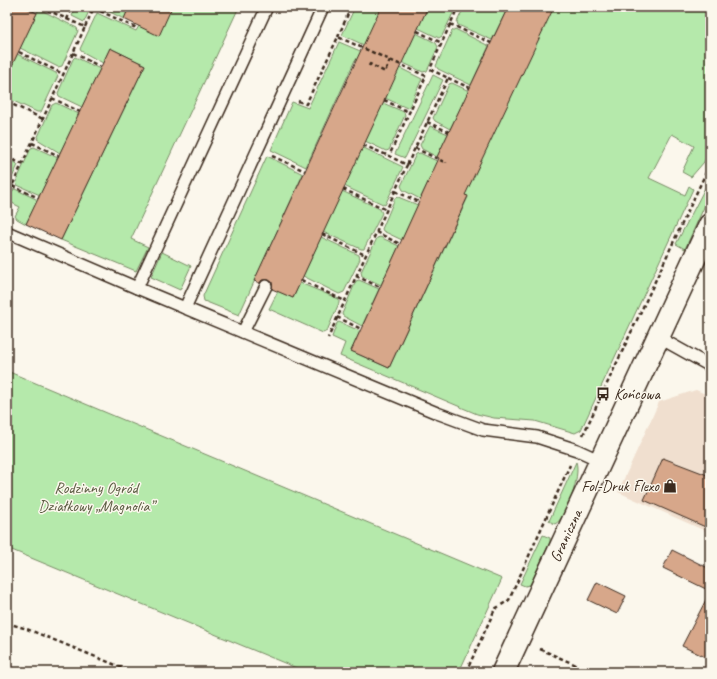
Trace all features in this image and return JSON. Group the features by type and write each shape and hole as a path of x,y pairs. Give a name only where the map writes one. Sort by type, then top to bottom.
{"street":[{"name":"Graniczna","path":"503,672 710,226"}],"lane":[{"path":"137,288 267,7"},
{"path":"185,308 323,7"},
{"path":"7,232 437,413 483,430 538,437 577,450 600,461"},
{"path":"244,332 266,286"},
{"path":"658,338 710,366"}],"path":[{"path":"41,7 85,27"},
{"path":"67,19 72,7"},
{"path":"295,100 306,104 351,7"},
{"path":"458,7 430,69 470,88"},
{"path":"7,197 94,8 134,27 136,24"},
{"path":"450,24 491,43"},
{"path":"416,31 442,43"},
{"path":"338,37 426,76 389,156"},
{"path":"19,52 63,74"},
{"path":"73,53 101,67"},
{"path":"369,66 370,64 385,72 390,60"},
{"path":"328,338 448,78"},
{"path":"52,98 80,112"},
{"path":"384,100 409,112"},
{"path":"7,102 43,119"},
{"path":"427,122 449,132"},
{"path":"32,143 59,156"},
{"path":"363,145 407,165"},
{"path":"415,148 446,162"},
{"path":"271,155 305,171"},
{"path":"7,157 22,164"},
{"path":"466,672 495,609 508,600 710,164"},
{"path":"12,186 39,198"},
{"path":"343,189 387,210"},
{"path":"395,191 419,202"},
{"path":"376,232 400,244"},
{"path":"322,234 366,255"},
{"path":"356,276 380,287"},
{"path":"301,280 345,301"},
{"path":"337,317 361,329"},
{"path":"7,623 27,629 133,672"},
{"path":"540,649 592,672"}],"shaded area":[{"path":"696,390 710,396 710,533 618,492 659,402"}],"green space":[{"path":"76,7 91,7 84,22 72,16"},
{"path":"100,7 129,7 124,19"},
{"path":"172,7 239,7 131,239 148,247 136,271 61,240 145,65 110,48 103,63 80,49 97,13 136,31 139,26"},
{"path":"355,7 381,7 416,33 436,43 438,47 427,71 423,72 342,35"},
{"path":"428,7 456,7 442,36 439,38 418,28"},
{"path":"464,7 508,7 492,40 458,25 457,22"},
{"path":"554,7 710,7 710,149 704,162 691,177 682,172 694,146 672,134 649,178 685,195 689,186 693,189 581,430 575,433 535,421 494,418 477,414 340,356 345,343 332,337 337,323 339,322 360,331 351,351 389,368 468,197 430,179 420,199 403,190 401,186 416,154 420,153 447,166"},
{"path":"39,9 77,28 78,31 62,66 58,67 20,48"},
{"path":"455,29 489,46 471,85 438,69 436,66 452,31"},
{"path":"339,42 384,61 365,65 355,60 306,167 271,150 292,102 308,108"},
{"path":"17,54 56,73 58,76 41,112 37,112 7,98 7,77"},
{"path":"75,57 100,69 82,107 59,96 58,93"},
{"path":"394,65 422,79 409,107 407,108 385,98"},
{"path":"433,75 443,80 405,158 395,154"},
{"path":"452,83 469,91 450,129 435,121 433,118 449,84"},
{"path":"56,103 79,114 60,153 37,139 52,105"},
{"path":"383,103 404,112 405,115 389,150 386,151 365,141"},
{"path":"430,126 448,134 437,157 422,149 420,145"},
{"path":"34,147 58,158 40,195 17,185 16,182 31,148"},
{"path":"362,147 403,167 385,205 344,186"},
{"path":"267,156 303,174 239,315 204,301 203,296"},
{"path":"7,159 18,165 7,188"},
{"path":"706,186 709,188 710,194 685,249 676,244"},
{"path":"15,189 38,200 26,224 17,219 15,216 20,207 8,201 13,190"},
{"path":"342,191 380,209 382,213 364,249 323,232"},
{"path":"398,197 418,205 402,240 383,231 382,229 395,198"},
{"path":"321,237 359,255 360,259 344,292 339,294 303,276"},
{"path":"380,237 399,246 381,285 362,276 361,272 377,238"},
{"path":"162,252 191,266 180,290 151,277"},
{"path":"359,280 379,289 362,326 343,316 342,314 356,281"},
{"path":"300,283 339,299 339,303 327,331 323,333 269,309 278,291 293,298"},
{"name":"Rodzinny Ogród Działkowy „Magnolia”","path":"7,371 502,579 459,672 306,672 7,548"},
{"path":"576,462 577,476 572,496 564,514 555,524 549,521"},
{"path":"543,535 550,538 550,542 530,585 525,586 520,584"}],"building":[{"path":"7,7 24,7 37,13 7,76"},
{"path":"129,7 172,7 159,36 124,19"},
{"path":"381,7 428,7 293,298 272,289 272,282 269,280 262,280 260,283 254,281"},
{"path":"508,7 554,7 465,195 468,196 389,368 351,351 439,158 437,157"},
{"path":"110,48 145,65 61,240 26,224"},
{"path":"663,458 710,476 710,529 644,500"},
{"path":"672,550 710,569 710,591 663,568"},
{"path":"597,582 626,596 617,614 588,600"},
{"path":"710,592 710,647 705,657 682,646"}],"place":[{"name":"Końcowa","path":"603,394"},
{"name":"Fol-Druk Flexo","path":"670,486"}]}
